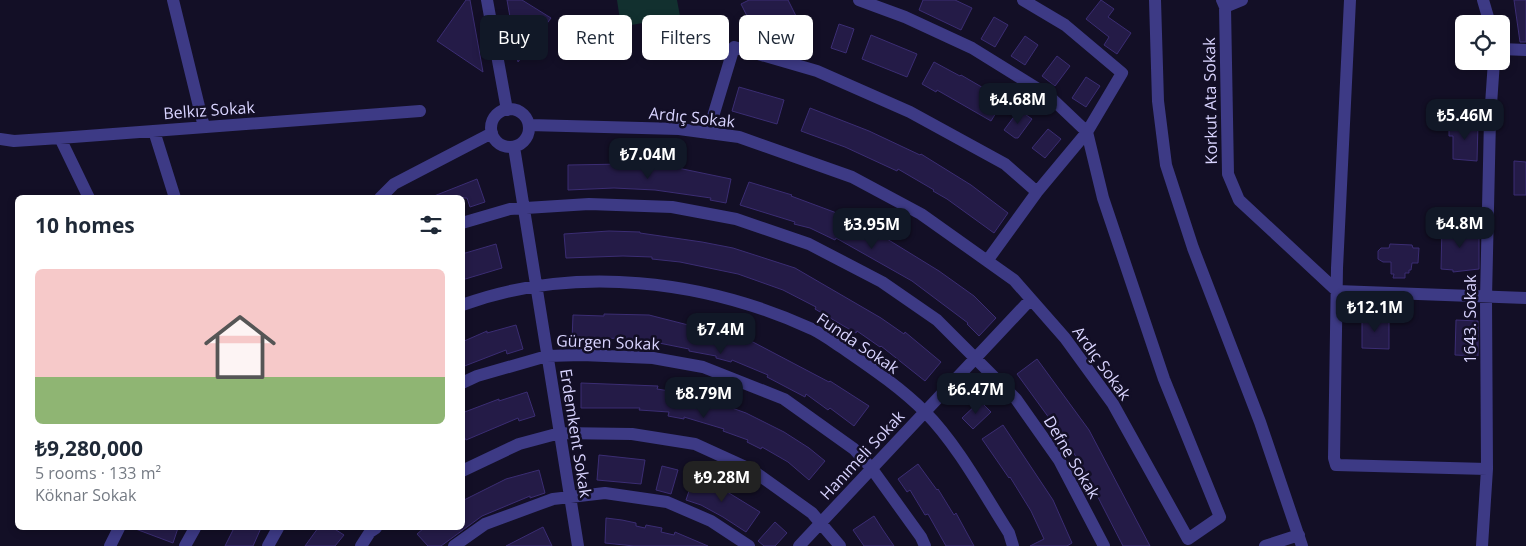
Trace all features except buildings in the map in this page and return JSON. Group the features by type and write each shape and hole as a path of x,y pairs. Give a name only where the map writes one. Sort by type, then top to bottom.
{"street":[{"path":"173,0 204,127"},
{"path":"487,0 507,110"},
{"path":"859,0 904,17 972,48 1048,95 1087,132"},
{"path":"987,262 1037,192 1087,132 1122,73 1066,25 1023,0"},
{"path":"1155,0 1158,101 1166,165 1193,248 1260,422 1300,541 1265,546"},
{"path":"1223,3 1242,0"},
{"path":"1350,0 1336,291 1334,458 1336,465 1487,469"},
{"path":"1483,0 1487,15"},
{"name":"Korkut Ata Sokak","path":"1223,3 1228,174 1239,200 1336,291"},
{"path":"708,133 734,47 817,71 910,112 1005,164 1037,192"},
{"path":"1510,49 1526,50"},
{"name":"1643. Sokak","path":"1482,546 1487,469 1486,298 1490,119 1493,70"},
{"path":"507,110 518,111 527,119 529,125 528,136 519,145 514,147 508,147 498,142 492,133 493,121 501,112 507,110"},
{"name":"Belkız Sokak","path":"0,139 14,141 60,138 420,111"},
{"name":"Ardıç Sokak","path":"529,125 679,129 739,138 852,177 921,214 1014,280 1065,338 1113,404 1188,539 1220,517 1164,379 1103,198 1087,132"},
{"path":"154,130 173,195"},
{"path":"383,195 394,184 492,133"},
{"path":"60,138 88,195"},
{"name":"Erdemkent Sokak","path":"514,147 578,546"},
{"name":"Defne Sokak","path":"465,222 510,209 590,204 672,207 736,220 810,244 882,282 937,320 1016,398 1059,460 1104,546"},
{"name":"Funda Sokak","path":"465,304 492,294 536,286 598,281 677,286 750,306 813,330 876,370 925,412 959,455 1009,533 1013,546"},
{"path":"1336,291 1526,298"},
{"name":"Hanımeli Sokak","path":"799,546 1031,300"},
{"name":"Gürgen Sokak","path":"465,382 477,376 548,356 582,355 653,358 703,367 784,399 854,449 872,469 921,537 925,546"},
{"path":"465,470 519,444 560,433 632,434 695,444 752,470 812,513 840,546"},
{"path":"454,546 485,524 554,499 605,493 667,502 711,521 749,546"},
{"path":"110,546 118,530"},
{"path":"186,546 194,530"},
{"path":"268,546 277,530"},
{"path":"361,546 373,530"}],"green space":[{"path":"617,0 677,0 680,15 642,15 642,23 632,25 632,15 619,15"}]}
